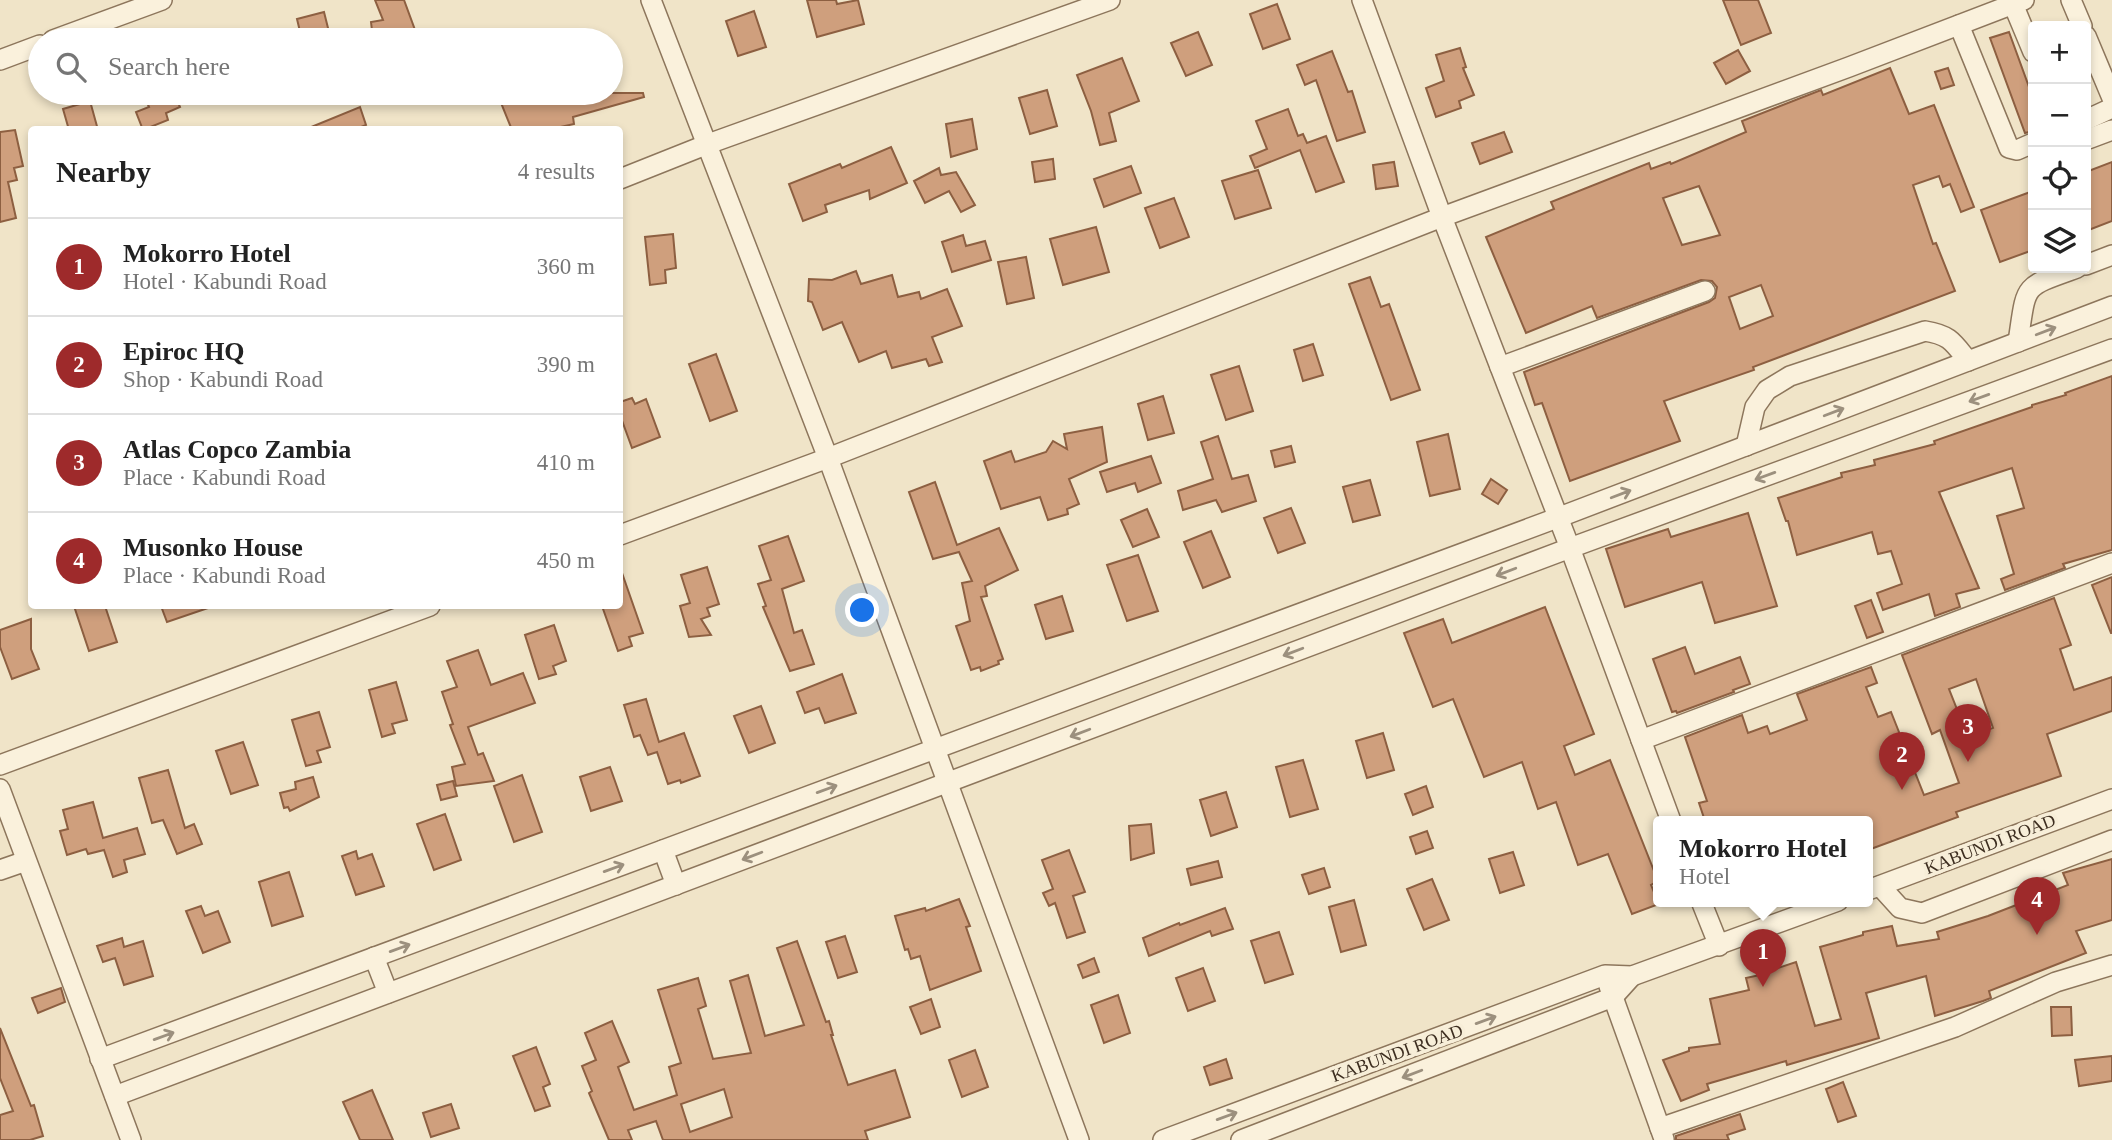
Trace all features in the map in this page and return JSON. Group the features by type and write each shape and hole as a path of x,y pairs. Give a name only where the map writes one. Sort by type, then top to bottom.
{"street":[{"path":"86,28 162,0"},
{"path":"651,0 828,458 1079,1140"},
{"path":"623,178 708,144 1110,0"},
{"path":"1362,0 1669,816"},
{"path":"2071,0 2080,21"},
{"path":"623,534 828,458 1442,217 2019,2 2028,34"},
{"path":"1959,25 2009,148 2017,150 2028,145"},
{"path":"2091,48 2112,98"},
{"path":"0,60 28,50"},
{"path":"2091,118 2109,111 2112,107"},
{"path":"2091,138 2112,130"},
{"path":"2091,263 2112,255"},
{"path":"2018,342 2025,294 2037,282 2063,273"},
{"path":"1500,367 1705,291"},
{"path":"100,1059 1558,518 2112,306"},
{"path":"1746,446 1755,407 1767,390 1790,376 1925,331 1942,334 1951,339 1968,361"},
{"path":"115,1096 1570,548 2112,349"},
{"path":"1640,740 2112,563"},
{"path":"0,765 422,609"},
{"path":"1240,636 1253,667"},
{"path":"0,789 131,1140"},
{"name":"KABUNDI ROAD","path":"1874,888 2112,799"},
{"path":"1874,888 1900,908 1922,913 2112,840"},
{"path":"663,850 676,885"},
{"path":"0,870 26,861"},
{"path":"1704,907 1718,946"},
{"name":"KABUNDI ROAD","path":"1163,1140 1605,975 1632,976 1822,907"},
{"path":"374,957 388,993"},
{"path":"1605,975 1662,1134 1955,1027 2056,982 2112,965"},
{"name":"KABUNDI ROAD","path":"1241,1140 1613,997 1632,976"}],"building":[{"path":"375,0 404,0 414,28 372,28 371,22 383,20"},
{"path":"807,0 836,0 837,4 858,0 864,24 817,37"},
{"path":"1723,0 1758,0 1771,33 1741,45"},
{"path":"1277,4 1290,39 1263,49 1250,14"},
{"path":"754,11 766,47 738,56 726,21"},
{"path":"324,12 328,28 299,28 297,19"},
{"path":"1198,32 1212,65 1186,76 1171,43"},
{"path":"2009,32 2028,84 2028,132 2025,133 1990,38"},
{"path":"1460,48 1466,67 1463,68 1474,95 1459,101 1461,108 1436,117 1426,88 1444,81 1436,55"},
{"path":"1738,50 1750,71 1726,84 1714,63"},
{"path":"1332,51 1348,92 1352,91 1365,132 1337,141 1316,80 1305,85 1297,65"},
{"path":"1122,58 1139,101 1109,113 1116,141 1100,145 1077,75"},
{"path":"1890,68 1909,114 1934,105 1974,207 1961,212 1950,184 1943,187 1939,176 1913,185 1933,244 1936,243 1955,291 1753,367 1754,370 1664,401 1680,441 1570,481 1542,403 1535,405 1524,372 1709,302 1715,298 1717,287 1712,281 1701,280 1597,318 1592,306 1526,333 1486,237 1554,209 1551,202 1649,163 1651,169 1670,162 1671,164 1746,132 1742,121 1821,90 1823,95","holes":["1699,186 1720,235 1682,245 1663,198","1761,285 1773,316 1740,329 1729,297"]},
{"path":"1948,68 1954,85 1941,89 1935,72"},
{"path":"1047,90 1057,126 1030,134 1019,98"},
{"path":"623,93 643,93 644,97 623,103"},
{"path":"91,105 97,126 68,126 63,109"},
{"path":"148,105 180,107 166,113 168,120 153,126 141,126 136,112 149,107"},
{"path":"502,105 616,105 573,117 574,124 565,126 510,126"},
{"path":"360,107 366,125 364,126 314,126"},
{"path":"1288,109 1298,136 1303,134 1307,143 1326,136 1344,182 1316,192 1300,150 1255,168 1250,156 1267,149 1256,121"},
{"path":"972,119 977,149 951,157 946,124"},
{"path":"15,130 23,166 14,168 17,180 8,182 16,218 0,222 0,132"},
{"path":"1504,132 1512,152 1480,164 1472,143"},
{"path":"891,147 907,183 870,199 869,190 825,205 827,212 803,221 789,184 840,164 842,168"},
{"path":"1053,159 1055,179 1035,182 1032,162"},
{"path":"1394,162 1398,186 1376,189 1373,165"},
{"path":"2112,162 2112,221 2091,229 2091,210 2091,170"},
{"path":"1131,166 1141,193 1104,207 1094,179"},
{"path":"939,168 941,175 956,172 975,205 961,212 949,191 925,203 914,181"},
{"path":"1258,170 1271,208 1235,219 1222,181"},
{"path":"2028,193 2028,252 2000,262 1981,210"},
{"path":"1174,198 1189,237 1160,248 1145,208"},
{"path":"1096,227 1109,272 1063,285 1050,239"},
{"path":"673,234 676,268 665,270 666,283 650,285 645,237"},
{"path":"963,235 966,246 985,241 991,260 952,272 942,242"},
{"path":"1026,257 1034,298 1007,304 998,262"},
{"path":"856,271 861,284 892,275 898,297 919,292 921,299 947,289 962,326 932,337 942,362 929,366 926,359 892,368 886,351 859,362 842,322 823,330 812,302 808,301 809,279 832,280"},
{"path":"1370,277 1381,307 1389,304 1420,390 1391,400 1349,284"},
{"path":"1313,344 1323,375 1303,381 1294,350"},
{"path":"716,354 737,411 710,421 689,364"},
{"path":"1239,366 1253,411 1226,420 1211,375"},
{"path":"2112,376 2112,550 2063,564 2065,568 2005,590 2001,579 2014,574 1997,516 2024,508 2012,468 1939,492 1979,588 1956,594 1960,607 1935,616 1929,594 1883,610 1877,593 1902,584 1891,551 1878,554 1872,532 1797,555 1788,521 1778,498 1842,477 1841,473 1875,465 1874,460 1935,444 1934,441"},
{"path":"1163,396 1174,433 1148,440 1138,404"},
{"path":"632,398 635,404 646,399 660,437 632,448 623,423 623,401"},
{"path":"1102,427 1107,462 1069,479 1079,504 1067,509 1068,514 1048,520 1040,497 1001,509 984,461 1011,451 1015,462 1046,452 1053,441 1067,449 1064,434"},
{"path":"1448,434 1460,489 1430,496 1417,442"},
{"path":"1218,436 1232,479 1248,475 1256,501 1222,512 1216,500 1183,510 1178,491 1213,479 1201,442"},
{"path":"1291,446 1295,462 1275,467 1271,451"},
{"path":"1151,456 1161,483 1138,492 1135,483 1107,492 1100,472"},
{"path":"1491,479 1507,490 1498,504 1482,494"},
{"path":"1370,480 1380,515 1353,522 1343,487"},
{"path":"935,482 957,545 999,528 1018,570 985,586 987,596 981,597 1003,659 998,661 999,664 981,671 980,667 971,670 956,626 970,621 962,583 972,581 959,552 933,559 909,492"},
{"path":"1291,508 1305,543 1278,553 1264,518"},
{"path":"1147,509 1159,537 1133,547 1121,520"},
{"path":"1748,513 1777,606 1715,623 1702,582 1625,607 1606,549 1668,529 1671,537"},
{"path":"1211,531 1230,577 1203,588 1184,542"},
{"path":"788,536 804,581 782,589 794,633 802,630 814,664 790,671 763,607 766,606 758,584 771,580 759,546"},
{"path":"1138,555 1158,611 1127,621 1107,565"},
{"path":"707,567 719,604 707,608 710,616 701,619 711,635 689,637 680,606 690,603 681,575"},
{"path":"623,576 643,633 629,637 632,646 618,651 603,609 623,609"},
{"path":"2112,577 2112,633 2111,633 2092,585"},
{"path":"1062,596 1073,631 1046,639 1035,605"},
{"path":"2054,598 2071,645 2060,649 2074,690 2112,677 2112,711 2047,734 2061,776 1956,812 1958,817 1873,848 1873,816 1703,816 1699,803 1707,801 1685,737 1742,715 1748,733 1767,726 1770,734 1807,720 1797,694 1871,667 1877,683 1866,687 1878,717 1891,712 1924,795 1959,783 1940,730 1932,734 1902,655","holes":["1976,679 1993,728 1968,737 1949,689"]},
{"path":"1871,600 1883,632 1867,638 1855,606"},
{"path":"1545,607 1594,734 1564,746 1575,775 1610,760 1653,868 1653,906 1632,914 1608,854 1578,865 1556,802 1538,809 1522,762 1484,777 1453,699 1433,707 1404,633 1443,619 1452,643"},
{"path":"75,609 106,609 117,642 89,651"},
{"path":"162,609 205,609 167,622"},
{"path":"31,619 31,649 39,669 12,679 0,647 0,630"},
{"path":"554,625 566,661 553,666 556,674 539,679 525,635"},
{"path":"1685,647 1695,674 1740,657 1750,684 1677,713 1672,712 1653,659"},
{"path":"478,650 491,685 523,673 535,703 468,727 478,755 483,753 494,781 456,786 452,767 465,764 450,725 453,724 442,692 457,687 447,661"},
{"path":"842,674 856,713 825,723 819,708 805,713 797,692"},
{"path":"396,682 407,720 392,724 395,733 382,737 369,690"},
{"path":"646,699 659,742 684,733 700,776 681,783 680,780 668,784 657,752 648,755 640,735 634,737 624,705"},
{"path":"761,706 775,743 749,753 734,716"},
{"path":"319,712 330,747 317,751 321,762 306,766 292,720"},
{"path":"1383,733 1394,770 1367,778 1356,741"},
{"path":"243,742 258,785 231,794 216,751"},
{"path":"1303,760 1318,809 1290,817 1276,767"},
{"path":"610,767 622,801 591,811 580,777"},
{"path":"168,770 185,828 194,824 202,844 177,854 163,820 152,823 139,778"},
{"path":"522,775 542,832 514,842 494,786"},
{"path":"313,777 319,797 290,811 288,807 284,808 280,793 296,789 295,782"},
{"path":"453,781 457,796 441,800 437,785"},
{"path":"1426,786 1433,807 1413,815 1405,794"},
{"path":"1226,792 1237,827 1211,836 1200,800"},
{"path":"93,802 103,838 137,828 145,854 124,860 127,872 113,877 104,850 88,854 86,849 67,855 60,831 68,829 63,810"},
{"path":"445,814 461,860 434,870 417,824"},
{"path":"1151,824 1154,853 1131,860 1129,826"},
{"path":"1427,831 1433,848 1416,854 1410,837"},
{"path":"1069,850 1085,892 1073,896 1085,932 1067,938 1055,903 1049,906 1043,893 1053,889 1042,860"},
{"path":"356,851 358,859 372,854 384,886 356,895 342,856"},
{"path":"1513,852 1524,885 1500,893 1489,859"},
{"path":"2112,859 2112,920 2076,931 2086,953 1989,991 1991,998 1935,1016 1926,976 1866,993 1879,1038 1787,1065 1786,1061 1707,1084 1709,1090 1681,1101 1663,1060 1689,1051 1689,1048 1720,1044 1710,999 1749,990 1746,978 1769,973 1796,962 1815,1026 1841,1019 1820,947 1863,935 1863,932 1892,926 1897,946 1939,939 1937,932 1988,916 2068,885 2063,873"},
{"path":"1218,861 1222,877 1191,885 1187,869"},
{"path":"1324,868 1330,887 1309,894 1302,875"},
{"path":"289,872 303,916 272,926 259,882"},
{"path":"1432,879 1449,920 1424,930 1407,889"},
{"path":"959,899 970,926 966,927 981,971 930,990 920,956 911,959 908,949 905,950 895,916 925,908 926,911"},
{"path":"1354,900 1366,945 1341,952 1329,907"},
{"path":"201,906 205,916 218,911 230,942 203,953 186,911"},
{"path":"1225,908 1233,929 1212,936 1210,931 1149,956 1143,938"},
{"path":"1279,932 1293,974 1265,983 1251,941"},
{"path":"845,936 857,972 838,978 826,942"},
{"path":"122,938 124,947 143,941 153,976 124,985 115,958 103,962 97,946"},
{"path":"797,941 826,1022 829,1021 848,1085 895,1070 910,1117 865,1131 868,1140 663,1140 656,1121 628,1130 632,1140 609,1140 589,1093 592,1091 582,1066 596,1060 585,1033 612,1021 629,1062 618,1067 634,1110 677,1095 669,1067 681,1063 658,990 698,978 706,1006 698,1009 713,1059 751,1053 730,981 748,975 765,1036 804,1025 777,948","holes":["724,1089 732,1117 690,1132 681,1104"]},
{"path":"1094,958 1099,972 1083,978 1078,965"},
{"path":"1203,968 1215,1001 1188,1011 1176,978"},
{"path":"61,988 65,1002 38,1013 32,998"},
{"path":"1118,995 1130,1033 1104,1043 1091,1005"},
{"path":"931,999 940,1027 921,1034 910,1007"},
{"path":"2051,1007 2071,1007 2072,1035 2052,1036"},
{"path":"0,1028 31,1106 34,1105 43,1136 30,1140 0,1140 0,1115 13,1111 0,1078"},
{"path":"536,1047 550,1084 543,1087 550,1106 535,1111 513,1056"},
{"path":"975,1050 988,1087 962,1097 949,1060"},
{"path":"2112,1056 2112,1081 2079,1086 2075,1060"},
{"path":"1226,1059 1232,1078 1210,1085 1204,1067"},
{"path":"1843,1082 1856,1116 1838,1122 1826,1089"},
{"path":"372,1090 393,1140 360,1140 343,1102"},
{"path":"451,1104 459,1128 431,1137 423,1113"},
{"path":"1740,1114 1745,1129 1727,1135 1729,1140 1676,1140 1676,1136"}],"place":[{"name":"Atlas Copco Zambia","path":"1968,762"},
{"name":"Epiroc HQ","path":"1902,790"},
{"name":"Musonko House","path":"2037,935"},
{"name":"Mokorro Hotel","path":"1763,987"}]}
